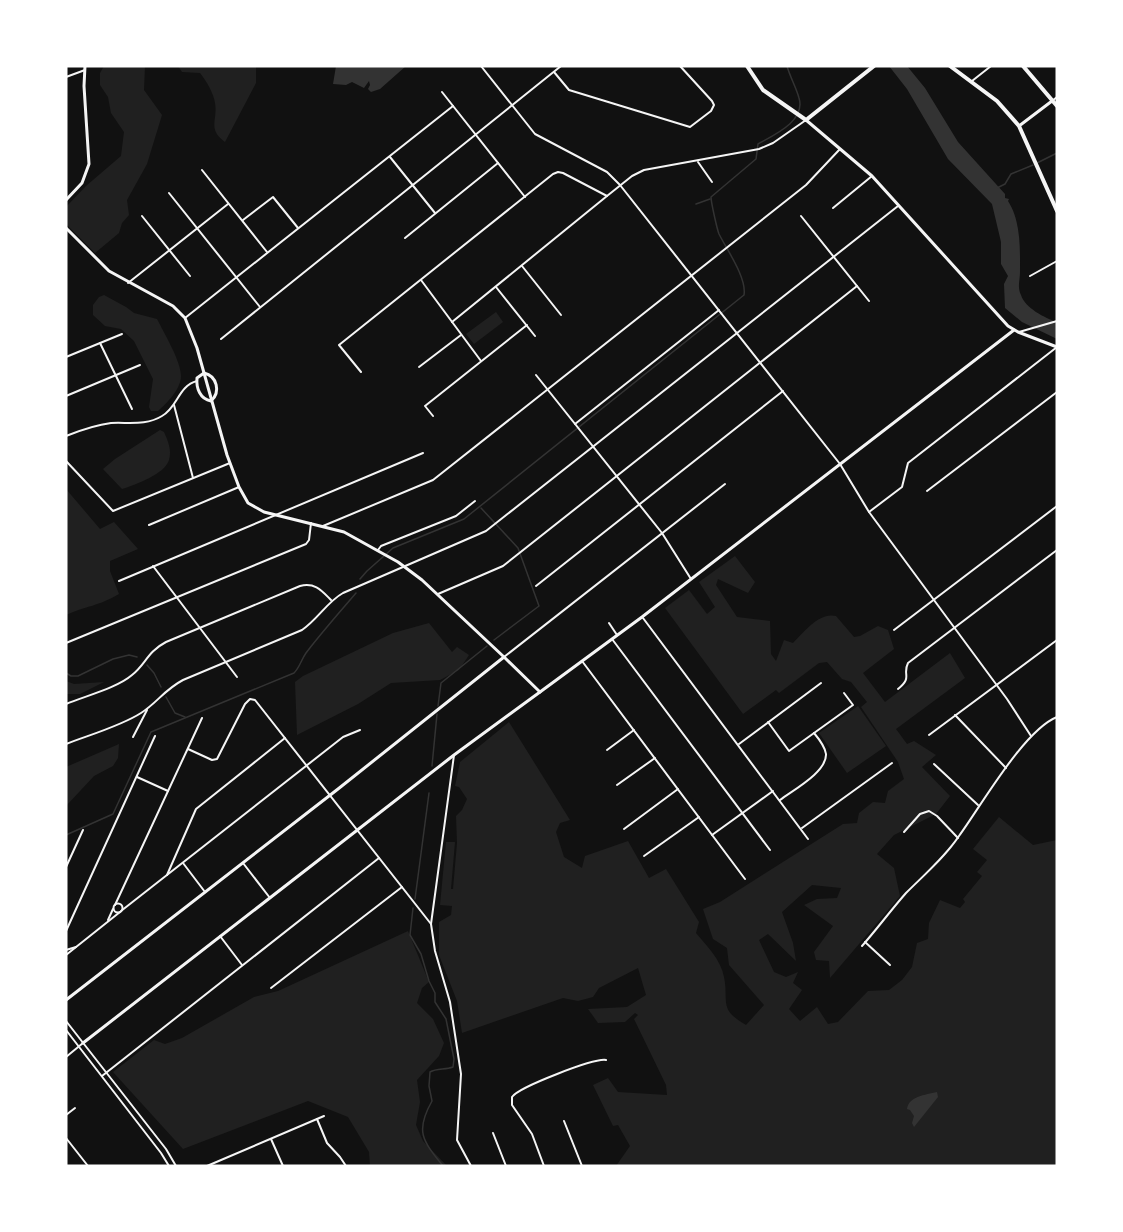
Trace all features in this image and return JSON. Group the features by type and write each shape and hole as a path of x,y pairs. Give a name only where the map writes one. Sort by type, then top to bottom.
{"main road":[{"path":"747,66 763,90 806,120 872,176 1002,321 1016,331 1057,347"},
{"path":"806,120 874,66"},
{"path":"950,66 997,100 1019,126 1057,211"},
{"path":"1023,66 1057,106"},
{"path":"66,200 82,183 89,164 85,68"},
{"path":"1019,126 1052,101"},
{"path":"66,228 100,263 128,283 173,306 185,318 191,331 230,463 248,503 275,515 344,532 405,567 437,594 540,692"},
{"path":"83,1043 454,755 582,662 1016,331"},
{"path":"204,373 197,381 202,397 211,401"},
{"path":"204,373 211,376 217,388 215,397 211,401"},
{"path":"66,1000 504,657"}],"street":[{"path":"481,66 535,134 607,172 620,185 840,464 869,512 996,684 1031,736"},
{"path":"221,339 561,66"},
{"path":"554,72 569,90 690,127 711,111 714,105 680,66"},
{"path":"971,81 991,66"},
{"path":"66,77 85,68"},
{"path":"442,92 525,196"},
{"path":"1052,101 1057,97"},
{"path":"185,318 453,106"},
{"path":"452,322 639,172 759,149 773,143 806,120"},
{"path":"323,526 433,480 806,185 840,149"},
{"path":"389,157 435,213"},
{"path":"697,161 712,182"},
{"path":"405,238 498,163"},
{"path":"202,170 267,252"},
{"path":"361,372 339,345 558,172 607,196"},
{"path":"832,208 872,176"},
{"path":"170,193 260,307"},
{"path":"242,221 273,196 298,228"},
{"path":"128,283 228,204"},
{"path":"66,744 138,715 176,684 302,630 315,620 332,600 352,589 477,537 898,206"},
{"path":"142,216 190,276"},
{"path":"801,216 869,301"},
{"path":"1030,276 1057,261"},
{"path":"522,266 561,315"},
{"path":"421,280 481,361"},
{"path":"437,594 499,569 857,286"},
{"path":"496,287 535,336"},
{"path":"576,425 719,312"},
{"path":"1016,331 1057,321"},
{"path":"433,416 425,406 526,325"},
{"path":"66,357 122,334"},
{"path":"419,367 461,335"},
{"path":"99,343 132,409"},
{"path":"869,512 902,487 908,463 1057,347"},
{"path":"66,396 140,365"},
{"path":"536,375 662,533 691,579"},
{"path":"66,436 102,424 148,422 163,416 187,384 197,381"},
{"path":"537,586 783,391"},
{"path":"927,491 1057,392"},
{"path":"174,404 193,478"},
{"path":"119,581 423,453"},
{"path":"66,461 113,511 230,463"},
{"path":"504,657 724,484"},
{"path":"149,525 239,487"},
{"path":"378,550 381,546 456,516 475,501"},
{"path":"894,630 1057,506"},
{"path":"66,643 306,544 309,540 311,523"},
{"path":"898,689 906,683 908,678 906,667 908,663 1057,550"},
{"path":"153,566 237,677"},
{"path":"66,704 133,675 146,657 160,645 304,585 316,586 332,600"},
{"path":"642,616 808,838"},
{"path":"609,623 617,635"},
{"path":"612,639 770,850"},
{"path":"929,735 1057,640"},
{"path":"582,662 745,879"},
{"path":"738,744 821,683"},
{"path":"768,723 789,751 853,705 844,693"},
{"path":"188,749 217,759 247,701 255,700 431,924"},
{"path":"133,737 149,708"},
{"path":"955,715 1006,768"},
{"path":"106,924 202,717"},
{"path":"862,946 958,838 1031,736 1042,724 1057,717"},
{"path":"66,955 344,737 360,730"},
{"path":"607,750 633,730"},
{"path":"780,800 822,767 826,754 814,733"},
{"path":"66,931 155,736"},
{"path":"167,876 200,804 285,738"},
{"path":"454,755 431,924 435,951 450,1002 461,1068 457,1140 471,1166"},
{"path":"617,785 655,758"},
{"path":"801,829 892,763"},
{"path":"934,764 979,806"},
{"path":"137,777 168,791"},
{"path":"624,829 678,789"},
{"path":"712,835 773,791"},
{"path":"904,832 920,814 929,811 958,838"},
{"path":"644,856 699,817"},
{"path":"66,867 68,857 83,830"},
{"path":"102,1076 379,858"},
{"path":"183,863 205,892"},
{"path":"243,863 270,898"},
{"path":"271,988 402,887"},
{"path":"119,896 121,912"},
{"path":"115,906 132,903"},
{"path":"115,906 115,911 121,912"},
{"path":"220,936 242,966"},
{"path":"865,942 890,965"},
{"path":"66,950 78,946"},
{"path":"66,1021 166,1149 176,1166"},
{"path":"66,1030 169,1166"},
{"path":"66,1057 83,1043"},
{"path":"544,1166 531,1134 512,1105 512,1097 514,1094 592,1061 606,1060"},
{"path":"66,1115 75,1108"},
{"path":"207,1166 324,1116"},
{"path":"317,1119 327,1143 346,1166"},
{"path":"564,1121 582,1166"},
{"path":"493,1133 506,1166"},
{"path":"66,1138 88,1166"},
{"path":"271,1139 283,1166"}],"shaded area":[{"path":"104,66 145,66 144,90 162,115 147,164 127,200 129,215 122,223 119,233 95,253 66,224 66,207 121,156 124,132 111,113 108,97 100,85 100,73"},
{"path":"178,66 256,66 256,83 225,142 216,133 215,103 207,83 200,73 182,72"},
{"path":"336,66 406,66 380,89 371,92 368,89 369,81 364,88 352,82 346,85 333,84"},
{"path":"889,66 907,66 925,88 958,142 1005,194 1005,198 1009,199 1019,235 1020,292 1023,300 1031,308 1057,322 1057,339 1022,322 1005,308 1004,284 1008,276 1001,264 1001,242 992,204 948,159 907,89"},
{"path":"104,295 134,313 157,319 172,347 180,370 179,386 158,411 151,411 149,407 153,379 134,341 121,329 105,326 93,315 93,305 99,297"},
{"path":"496,312 503,322 474,344 466,334"},
{"path":"160,430 164,432 170,449 166,465 149,478 122,489 103,469"},
{"path":"66,489 100,529 114,522 138,549 110,561 110,571 119,594 66,615"},
{"path":"735,556 755,582 748,593 718,579 716,585 737,617 770,621 771,654 776,661 784,640 793,643 818,620 836,616 854,637 878,626 888,630 894,649 863,673 885,702 950,653 965,678 896,729 907,744 914,741 936,755 922,767 950,796 936,814 894,835 877,854 894,868 900,896 830,978 829,961 816,960 814,952 833,926 804,905 817,899 837,898 841,888 812,885 782,912 793,943 796,961 768,934 759,940 774,972 786,977 798,972 793,983 802,990 789,1009 800,1021 817,1007 828,1024 838,1022 868,991 889,990 902,980 912,967 917,943 928,939 929,923 940,900 960,908 965,902 963,899 982,876 977,872 987,860 973,849 999,817 1033,845 1057,840 1057,1166 616,1166 630,1146 618,1125 613,1126 593,1085 608,1078 618,1092 667,1095 666,1085 634,1019 638,1015 635,1013 625,1022 598,1023 588,1009 627,1007 646,995 638,968 599,988 593,997 578,1001 563,998 462,1033 457,1001 439,955 439,922 451,915 452,906 440,905 446,842 455,842 451,889 453,889 457,843 456,816 467,799 459,787 455,786 460,762 509,722 570,820 560,823 556,832 564,857 582,868 585,856 628,841 649,878 666,869 699,922 696,933 720,965 728,1009 746,1025 764,1005 729,965 727,948 713,939 703,909 720,902 843,824 857,823 859,813 873,802 885,803 888,791 904,779 898,762 861,707 867,702 851,682 842,679 827,662 819,663 779,693 776,690 743,714 665,608 689,590 707,614 715,607 699,582"},
{"path":"429,623 452,652 457,647 469,655 459,670 440,680 391,683 358,704 297,735 295,682 393,633"},
{"path":"66,681 74,684 104,682 80,694 66,694"},
{"path":"858,706 886,746 847,773 819,733"},
{"path":"119,744 118,758 113,766 94,776 66,806 66,767"},
{"path":"408,931 429,982 422,988 417,1003 433,1019 444,1043 439,1056 417,1080 420,1102 416,1125 423,1141 447,1166 370,1166 369,1152 348,1117 308,1101 183,1149 113,1072 154,1040 165,1044 182,1038 254,997 278,991"},
{"path":"937,1092 938,1097 914,1127 912,1123 914,1116 907,1109 908,1105 918,1097"}],"waterway":[{"path":"360,579 393,548 464,519 744,295 740,272 719,234 711,197 756,159 758,144 780,132 798,114 799,98 787,66"},
{"path":"1037,163 1057,153"},
{"path":"997,188 1005,184 1011,174 1033,165"},
{"path":"696,204 710,199"},
{"path":"481,508 518,548 539,606 494,640"},
{"path":"66,835 113,814 151,732 294,673 306,653 356,593"},
{"path":"438,706 441,683 487,646"},
{"path":"66,673 78,676 113,659 129,655 137,657"},
{"path":"147,665 161,687"},
{"path":"166,697 175,713 185,717"},
{"path":"432,766 437,714"},
{"path":"415,899 429,793"},
{"path":"413,908 410,935 421,954 435,993 435,1002 446,1019 454,1059 453,1067 430,1072 429,1086 432,1101 422,1128 426,1142 443,1166"}]}
